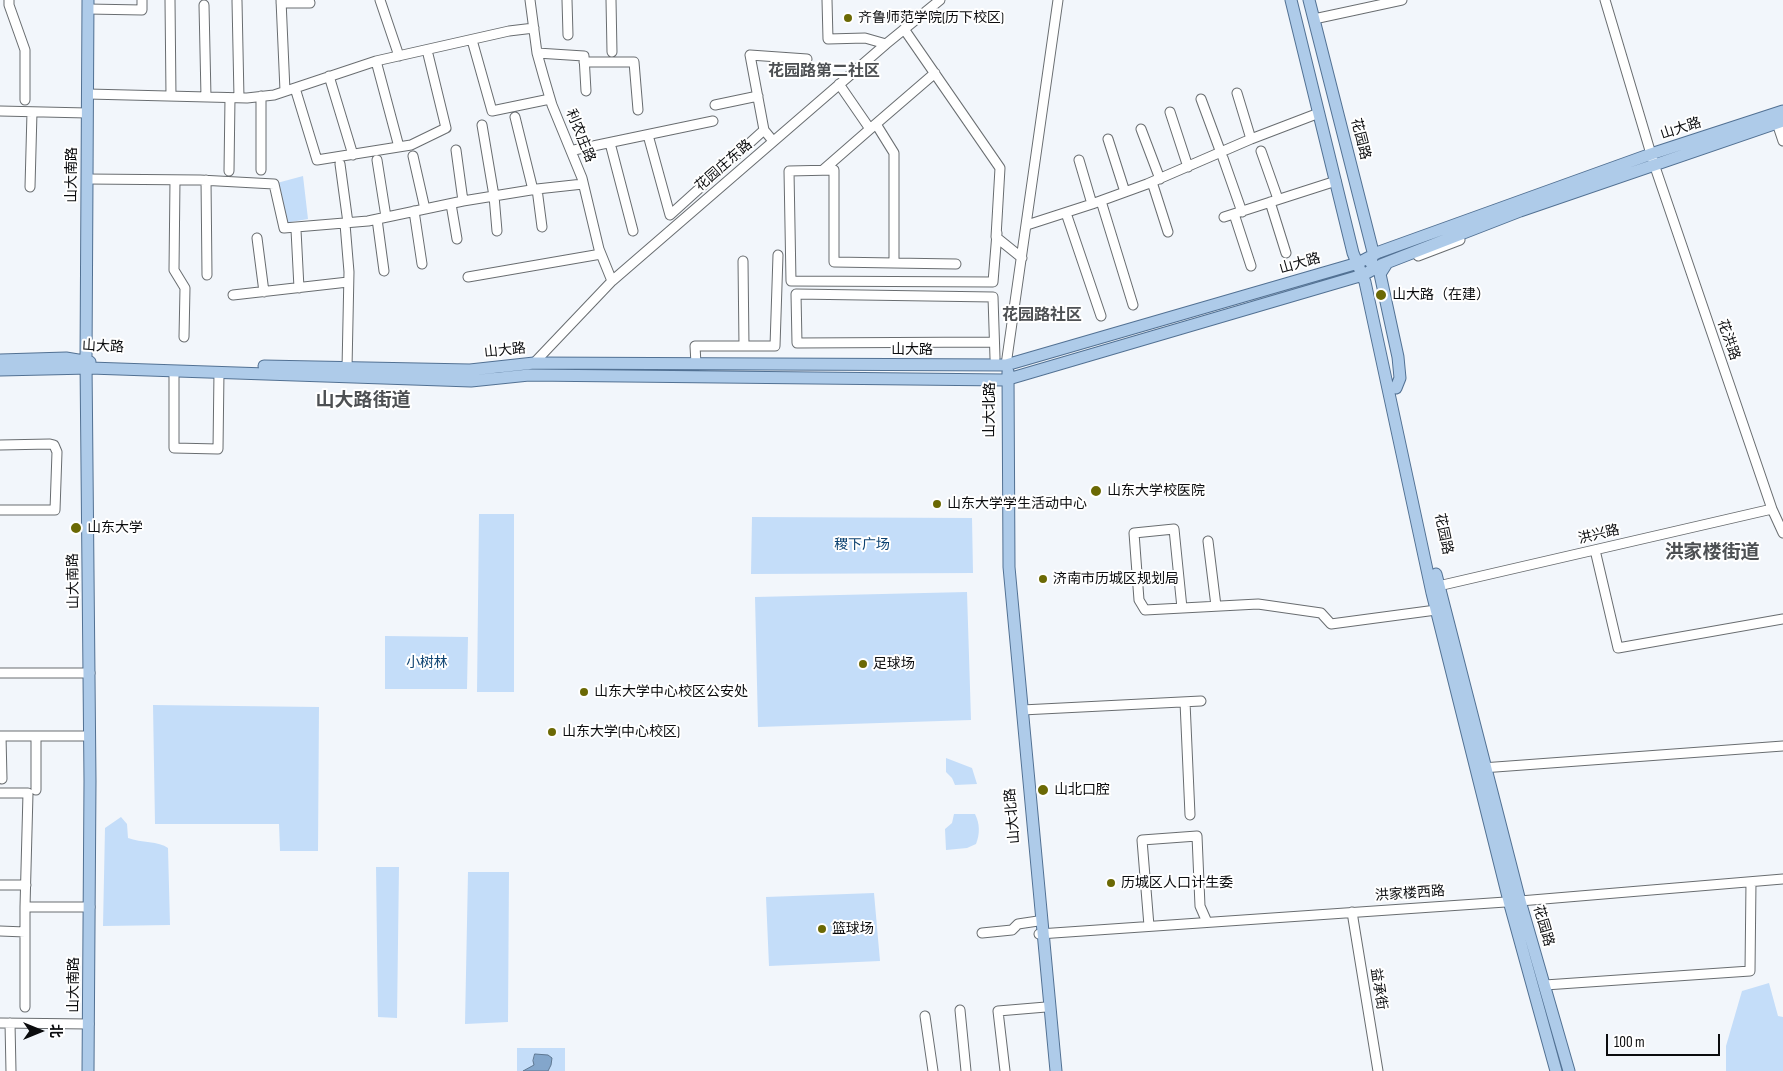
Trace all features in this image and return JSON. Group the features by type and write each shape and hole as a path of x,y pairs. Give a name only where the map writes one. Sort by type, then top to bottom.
{"main road":[{"name":"花园路","path":"1291,0 1354,256 1358,263 1376,269"},
{"name":"花园路","path":"1310,0 1373,252 1371,257 1376,269 1435,587 1436,610 1481,768"},
{"name":"山大南路","path":"88,5 86,365 90,673 88,1071"},
{"name":"山大路","path":"0,370 86,365 470,370 534,363 1006,366 1358,263 1379,252 1652,159 1783,112"},
{"name":"山大路","path":"0,360 66,358 86,365 174,371 471,381 529,375 1007,379 1376,269 1652,159 1780,122"},
{"name":"花园路","path":"1376,269 1396,388 1435,587 1556,1071"},
{"name":"山大北路","path":"1006,366 1009,567 1052,1071"},
{"name":"山大北路","path":"1007,379 1006,576 1038,921 1056,1071"},
{"name":"花园路","path":"1515,901 1545,985 1569,1071"}],"street":[{"path":"9,0 9,5 25,50 25,100"},
{"path":"88,5 142,10 142,0"},
{"path":"170,0 172,96"},
{"path":"285,91 281,1 310,3 309,0"},
{"path":"380,0 399,56"},
{"name":"利农庄路","path":"530,0 537,53 550,99 584,184 601,254 612,281"},
{"path":"567,0 568,35"},
{"path":"611,0 612,52"},
{"path":"827,0 828,39 865,38 886,44"},
{"name":"花园庄东路","path":"534,363 612,281 839,84 940,0"},
{"path":"1006,366 1058,0"},
{"path":"1314,19 1402,0"},
{"name":"花洪路","path":"1606,0 1652,159 1772,510 1783,532"},
{"path":"229,171 235,98 237,1"},
{"path":"204,5 206,97"},
{"path":"88,94 235,98 261,96 295,88 376,61 534,28"},
{"path":"904,29 1000,168 994,282 791,281 789,171 834,170 834,262 956,264"},
{"path":"472,40 492,111 550,99"},
{"path":"295,88 317,160 411,145 446,128 427,50"},
{"path":"537,53 584,56 586,91"},
{"path":"773,141 764,130 750,55 807,59"},
{"path":"376,61 399,147"},
{"path":"584,62 634,62 638,110"},
{"path":"823,170 934,73"},
{"path":"329,76 353,155"},
{"path":"839,84 894,153 894,263"},
{"path":"1237,93 1250,139"},
{"path":"261,96 261,170"},
{"path":"715,105 758,96"},
{"path":"1201,99 1222,156 1233,214 1250,266"},
{"path":"0,111 87,113"},
{"path":"30,187 32,112"},
{"path":"1170,112 1188,167"},
{"path":"1027,225 1097,203 1188,167 1222,156 1250,139 1319,113"},
{"path":"515,117 535,189 542,227"},
{"path":"574,150 713,121"},
{"path":"1780,122 1783,141"},
{"path":"482,125 494,196 497,231"},
{"path":"1141,129 1156,180 1168,232"},
{"path":"648,135 670,215 764,130"},
{"path":"1108,139 1125,192"},
{"path":"610,143 633,231"},
{"path":"456,150 463,201"},
{"path":"1261,151 1286,253"},
{"path":"413,156 425,209"},
{"path":"377,160 384,271"},
{"path":"1079,160 1097,203 1133,305"},
{"path":"340,164 346,223 348,282 347,368"},
{"path":"87,179 206,180 274,184 284,228 382,218 463,201 535,189 584,184"},
{"path":"175,180 174,270 185,288 184,337"},
{"path":"206,180 207,274"},
{"path":"1233,214 1336,181"},
{"path":"451,204 457,239"},
{"path":"414,211 422,264"},
{"path":"1066,213 1102,316"},
{"path":"296,230 299,288"},
{"path":"996,237 1022,258"},
{"path":"257,238 264,292"},
{"path":"468,277 601,254"},
{"path":"696,364 696,346 775,346 778,254"},
{"path":"744,261 744,346"},
{"path":"233,295 348,282"},
{"path":"994,342 797,343 796,294 993,297 995,358"},
{"path":"174,371 174,448 218,449 219,372"},
{"path":"0,445 50,444 54,446 57,452 55,510 0,510"},
{"name":"洪兴路","path":"1435,587 1772,510"},
{"path":"1182,608 1174,529 1134,533 1140,600 1144,610 1182,608 1216,606 1258,604 1321,613 1331,624 1436,610"},
{"path":"1208,541 1216,606"},
{"path":"1595,550 1618,648 1783,619"},
{"path":"0,673 90,673"},
{"path":"1022,710 1201,701"},
{"path":"1185,702 1190,815"},
{"path":"2,779 1,736 90,736"},
{"path":"36,736 36,790"},
{"path":"1481,768 1783,746"},
{"path":"0,793 28,793 25,1007"},
{"path":"1150,926 1142,840 1188,836 1198,836 1200,906 1207,922"},
{"name":"洪家楼西路","path":"1041,934 1515,901 1783,879"},
{"path":"1545,985 1750,971 1752,882"},
{"path":"0,886 26,885"},
{"path":"25,907 90,907"},
{"name":"益承街","path":"1352,912 1378,1071"},
{"path":"982,933 1012,930 1018,924 1038,921"},
{"path":"0,931 25,932"},
{"path":"1005,1071 998,1011 1046,1007"},
{"path":"960,1010 966,1071"},
{"path":"925,1016 933,1071"},
{"path":"0,1023 89,1024"},
{"path":"10,1023 11,1071"}],"green space":[{"path":"303,176 308,219 285,223 277,183"},
{"path":"479,514 514,514 514,692 477,692"},
{"name":"稷下广场","path":"752,517 972,518 973,573 751,574"},
{"path":"967,592 971,720 758,727 755,597"},
{"name":"小树林","path":"385,636 468,637 467,689 385,689"},
{"path":"153,705 319,707 318,851 280,851 279,824 155,824"},
{"path":"946,758 972,768 977,784 955,785 952,778 946,772"},
{"path":"954,814 975,814 979,829 976,844 967,848 946,850 945,829 952,823"},
{"path":"121,817 127,824 128,838 160,844 168,848 170,925 103,926 105,828"},
{"path":"376,867 399,867 397,1018 378,1017"},
{"path":"468,872 509,872 508,1022 465,1024"},
{"name":"篮球场","path":"874,893 880,961 769,966 766,897"},
{"path":"1769,983 1778,1016 1783,1017 1783,1071 1726,1071 1726,1046 1742,991"},
{"path":"517,1048 565,1048 565,1071 517,1071"}],"shaded area":[{"path":"535,1054 548,1055 552,1058 548,1071 523,1071 534,1065"}],"place":[{"name":"齐鲁师范学院(历下校区)","path":"848,18"},
{"name":"山大路（在建）","path":"1381,295"},
{"name":"山东大学校医院","path":"1096,491"},
{"name":"山东大学学生活动中心","path":"937,504"},
{"name":"山东大学","path":"76,528"},
{"name":"济南市历城区规划局","path":"1043,579"},
{"name":"足球场","path":"863,664"},
{"name":"山东大学中心校区公安处","path":"584,692"},
{"name":"山东大学(中心校区)","path":"552,732"},
{"name":"山北口腔","path":"1043,790"},
{"name":"历城区人口计生委","path":"1111,883"},
{"name":"篮球场","path":"822,929"}],"district":[{"name":"花园路第二社区","path":"824,72"},
{"name":"花园路社区","path":"1042,316"},
{"name":"山大路街道","path":"363,401"},
{"name":"洪家楼街道","path":"1712,553"}]}
